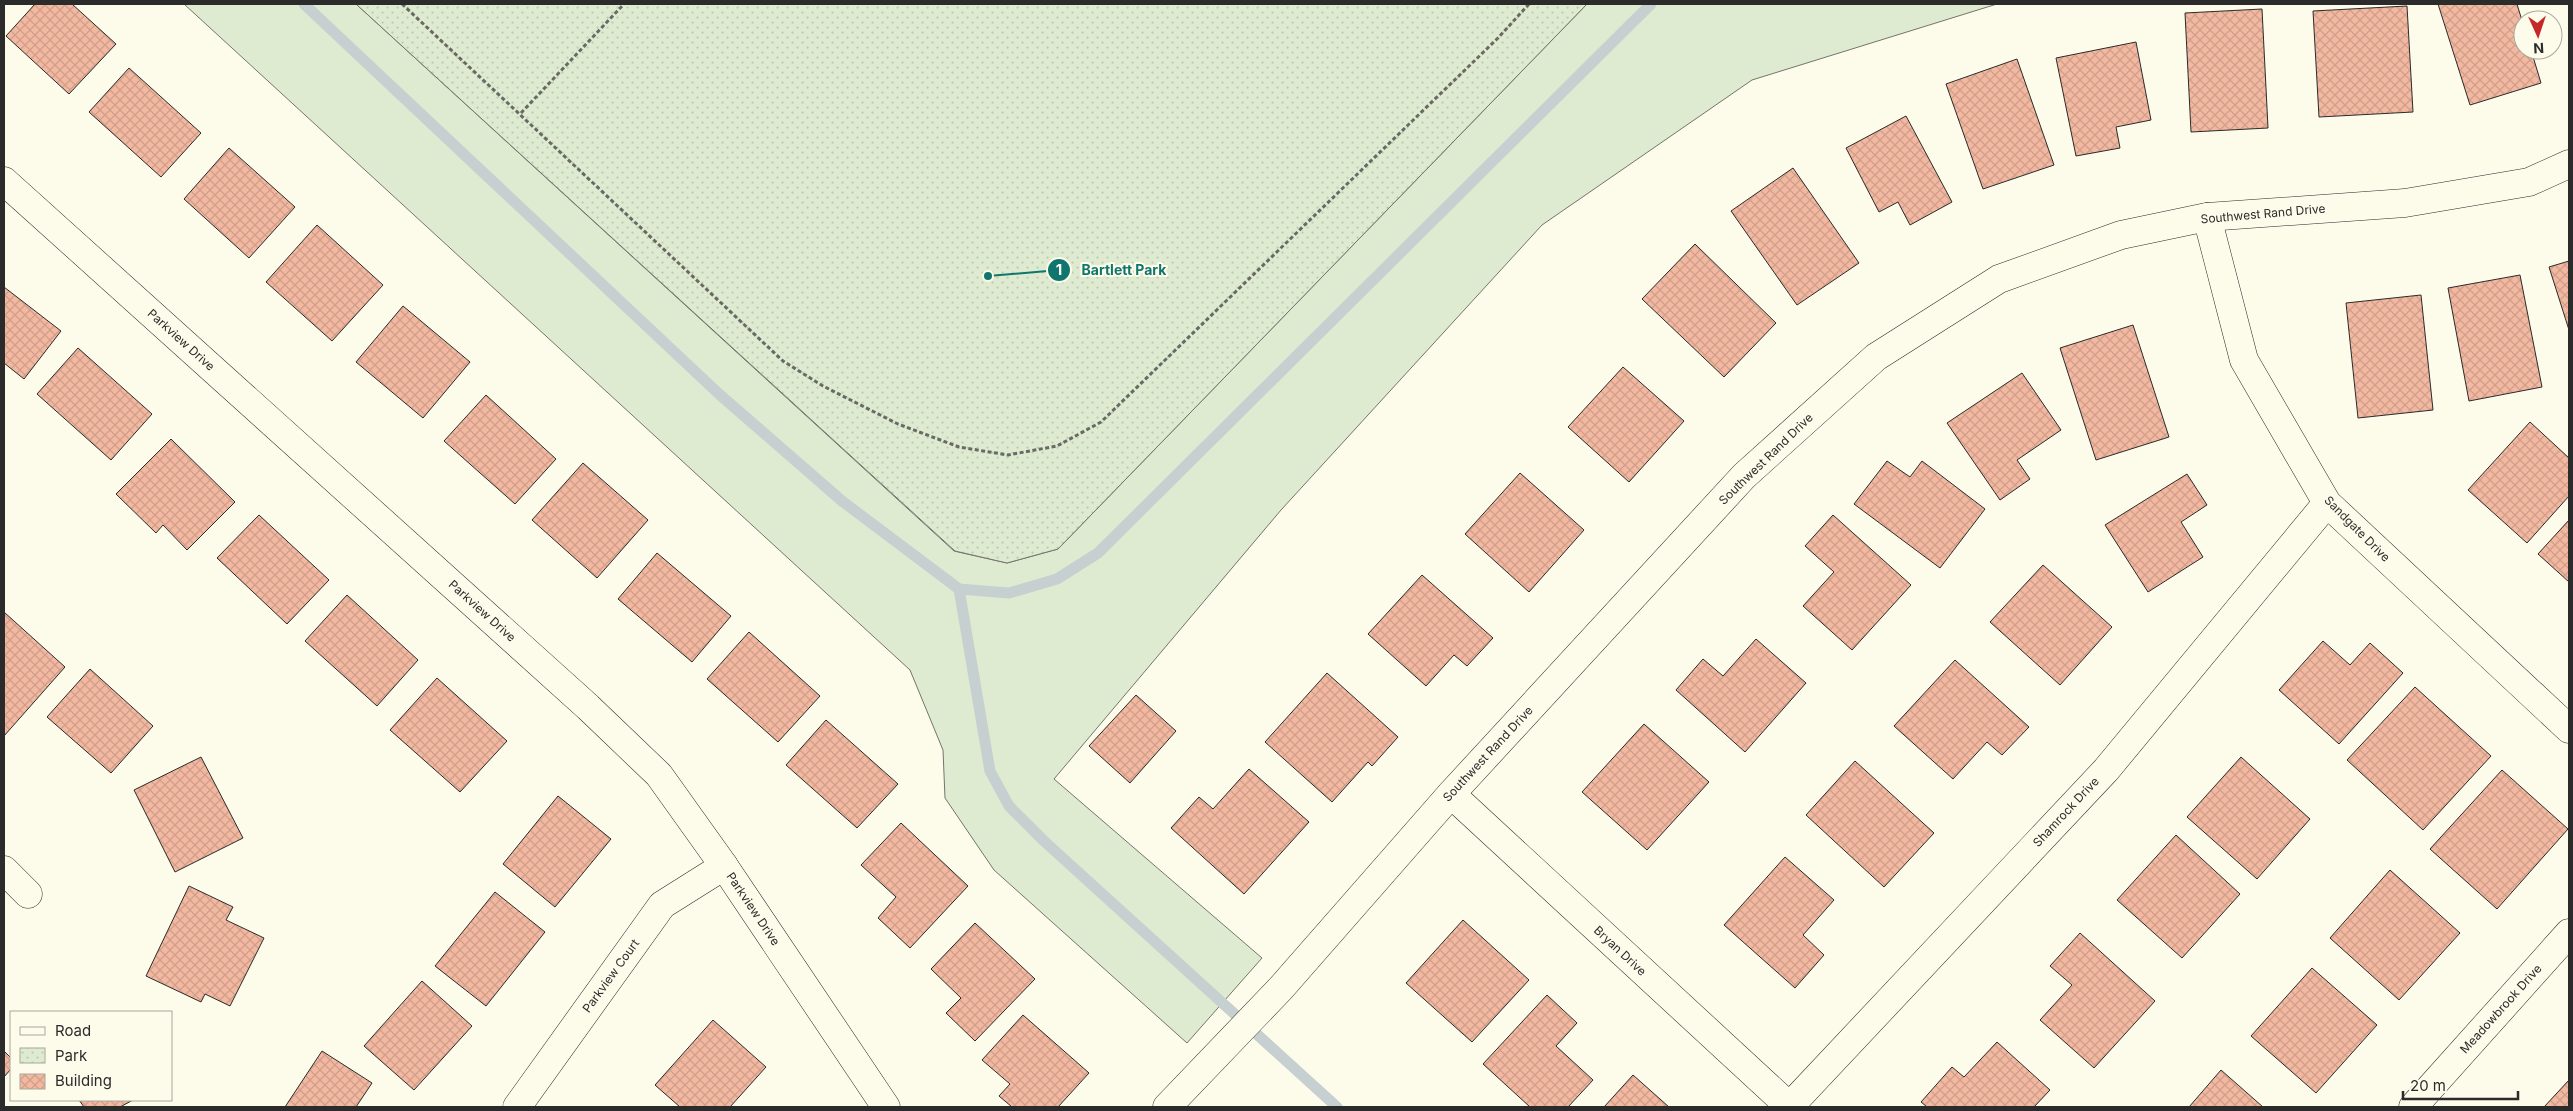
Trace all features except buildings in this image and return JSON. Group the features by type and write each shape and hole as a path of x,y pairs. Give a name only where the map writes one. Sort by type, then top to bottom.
{"street":[{"name":"Southwest Rand Drive","path":"1167,1107 1280,988 1451,794 1744,476 1876,357 1998,279 2121,236 2207,218 2405,203 2529,182 2569,164"},
{"name":"Parkview Drive","path":"4,180 588,707 659,775 724,866 886,1107"},
{"name":"Sandgate Drive","path":"2207,218 2244,360 2327,503 2569,730"},
{"name":"Shamrock Drive","path":"1789,1107 2106,770 2327,503"},
{"name":"Bryan Drive","path":"1451,794 1789,1107"},
{"name":"Parkview Court","path":"517,1107 662,905 724,866"},
{"path":"4,870 28,894"},
{"name":"Meadowbrook Drive","path":"2413,1107 2569,933"}],"path":[{"path":"402,4 521,113 783,361 823,386 898,424 959,447 1008,455 1057,446 1101,422 1498,38 1529,4"},
{"path":"521,113 624,4"}],"green space":[{"path":"184,4 356,4 954,551 1007,563 1058,549 1587,4 1997,4 1752,80 1542,225 1281,510 1054,779 1262,958 1187,1043 994,870 945,798 943,750 910,670"},
{"path":"356,4 1587,4 1058,549 1007,563 955,551"}],"waterway":[{"path":"304,4 719,394 842,501 959,589 1009,593 1057,579 1098,553 1651,4"},
{"path":"959,589 990,771 1009,806 1044,841 1337,1107"}],"place":[{"name":"Bartlett Park","path":"988,276"}]}
